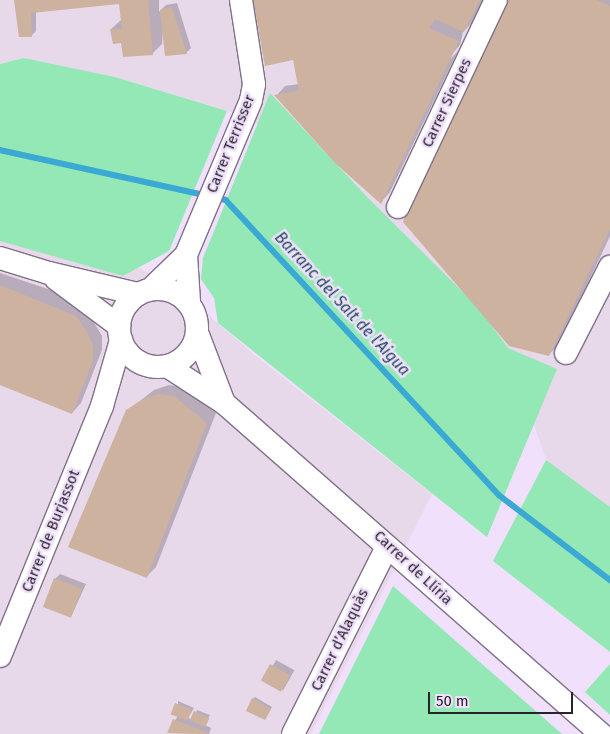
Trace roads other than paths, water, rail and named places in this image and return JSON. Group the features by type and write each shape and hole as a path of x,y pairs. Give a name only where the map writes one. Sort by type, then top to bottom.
{"street":[{"name":"Carrer Terrisser","path":"189,302 186,255 251,100 254,84 241,0"},
{"name":"Carrer Sierpes","path":"398,207 496,0"},
{"name":"Carrer Terrisser","path":"144,291 186,255"},
{"path":"0,258 49,274 144,291 172,290 189,302 197,317 198,335 187,355 167,366 140,363 128,353 120,333 49,274"},
{"path":"566,353 610,267"},
{"path":"120,333 124,308 144,291"},
{"name":"Carrer de Burjassot","path":"0,656 102,406 120,333"},
{"name":"Carrer de Llíria","path":"198,335 224,403"},
{"name":"Carrer de Burjassot","path":"102,406 140,363"},
{"name":"Carrer de Llíria","path":"167,366 224,403 368,526 387,547 601,734"},
{"name":"Carrer d’Alaquàs","path":"294,734 387,547"}],"waterway":[{"name":"Barranc del Salt de l'Aigua","path":"0,150 205,195"},
{"name":"Barranc del Salt de l'Aigua","path":"214,197 226,200 499,495 610,580"}]}
